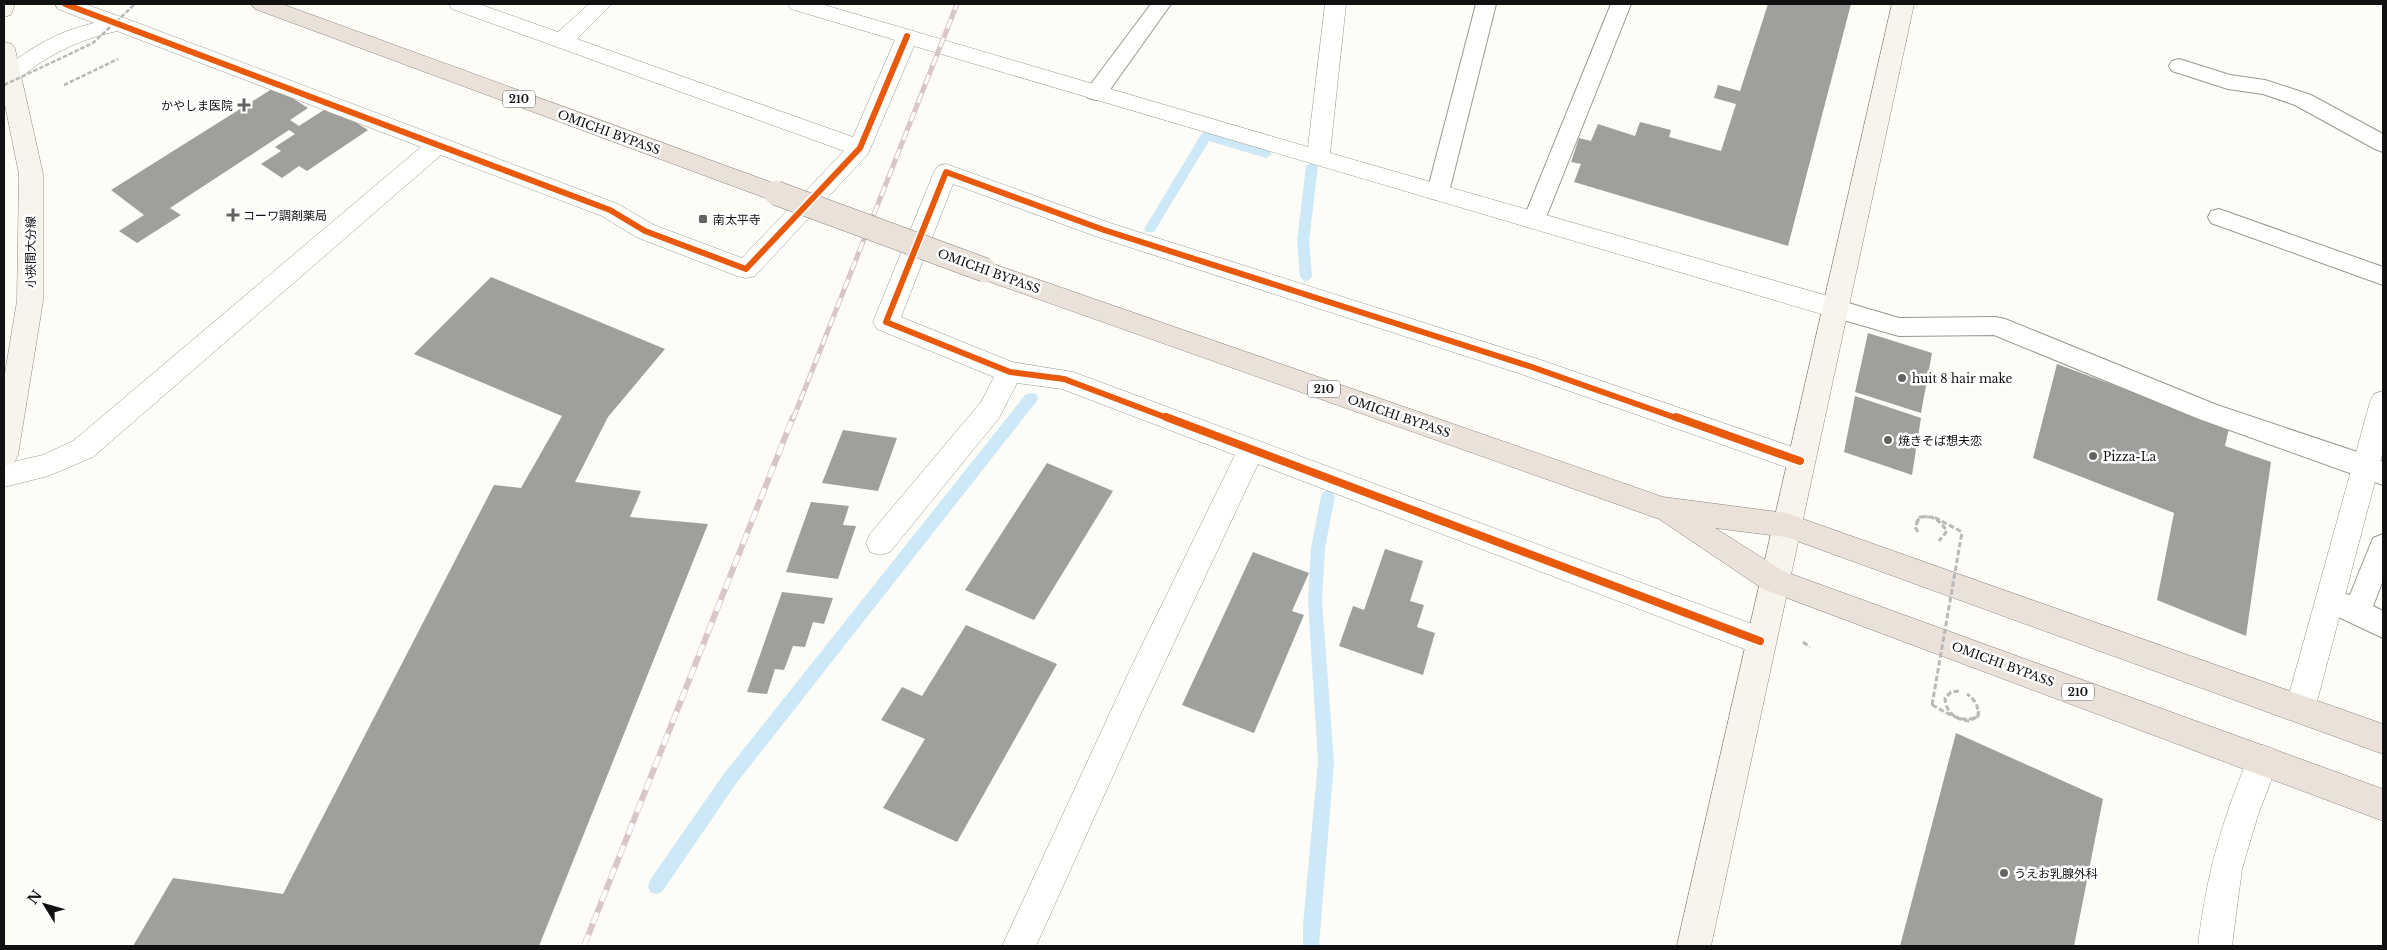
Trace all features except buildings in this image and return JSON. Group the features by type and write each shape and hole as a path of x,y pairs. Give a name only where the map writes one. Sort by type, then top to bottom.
{"highway":[{"name":"OMICHI BYPASS","path":"262,4 985,270 1663,509 1786,525 2383,739"},
{"name":"OMICHI BYPASS","path":"1663,509 1773,580 2383,805"}],"street":[{"path":"4,10 5,4"},
{"path":"65,4 610,210 645,231 746,269 860,148 907,36"},
{"path":"458,4 860,148"},
{"path":"562,40 602,4"},
{"path":"798,4 1096,93 1835,308"},
{"path":"1318,158 1336,4"},
{"path":"1694,946 1773,580 1903,4"},
{"path":"7,80 32,56 55,43 89,29 119,24"},
{"name":"小挾間大分線","path":"4,49 7,80 31,174 30,301 4,455"},
{"path":"4,475 48,465 83,449 438,145"},
{"path":"1760,640 1064,379 1010,372 886,322 946,172 1112,233 1519,363 1800,461"},
{"path":"880,543 990,410 1010,372"},
{"path":"2300,709 2330,600 2375,470 2383,402"},
{"path":"1019,946 1138,686 1251,450"},
{"path":"2215,946 2226,868 2242,815 2263,760"}],"lane":[{"path":"1096,93 1161,4"},
{"path":"1438,192 1486,4"},
{"path":"1534,220 1621,4"},
{"path":"2179,66 2228,82 2265,87 2303,100 2383,144"},
{"path":"2218,217 2383,276"},
{"path":"1835,308 1900,327 1996,326 2208,412 2375,470"},
{"path":"2357,612 2383,546"},
{"path":"2330,600 2383,624"}],"path":[{"path":"7,80 93,43 135,4"},
{"path":"64,85 124,56"},
{"path":"1921,535 1915,527 1920,517 1929,516 1962,532 1932,705 1964,721 1974,719 1979,711 1976,701 1956,691 1945,698 1946,708 1949,712"},
{"path":"1943,524 1947,531 1943,538"},
{"path":"1801,640 1810,648"}],"waterway":[{"path":"1150,229 1206,136 1266,154"},
{"path":"1306,277 1303,241 1312,166"},
{"path":"656,886 729,780 1031,398"},
{"path":"1311,946 1311,925 1326,762 1315,601 1318,548 1328,496"}],"railway":[{"path":"793,419 957,4"},
{"path":"584,946 793,417"}],"cycle path":[{"path":"65,4 610,210 645,231 746,269 860,148 907,36"},
{"path":"1760,641 1064,379 1010,372 886,322 946,172 1104,230 1529,366 1800,461"}],"place":[{"name":"かやしま医院","path":"244,105"},
{"name":"コーワ調剤薬局","path":"233,215"},
{"name":"南太平寺","path":"703,219"},
{"name":"huit 8 hair make","path":"1902,378"},
{"name":"焼きそば想夫恋","path":"1888,440"},
{"name":"Pizza-La","path":"2093,456"},
{"name":"うえお乳腺外科","path":"2004,873"}]}
